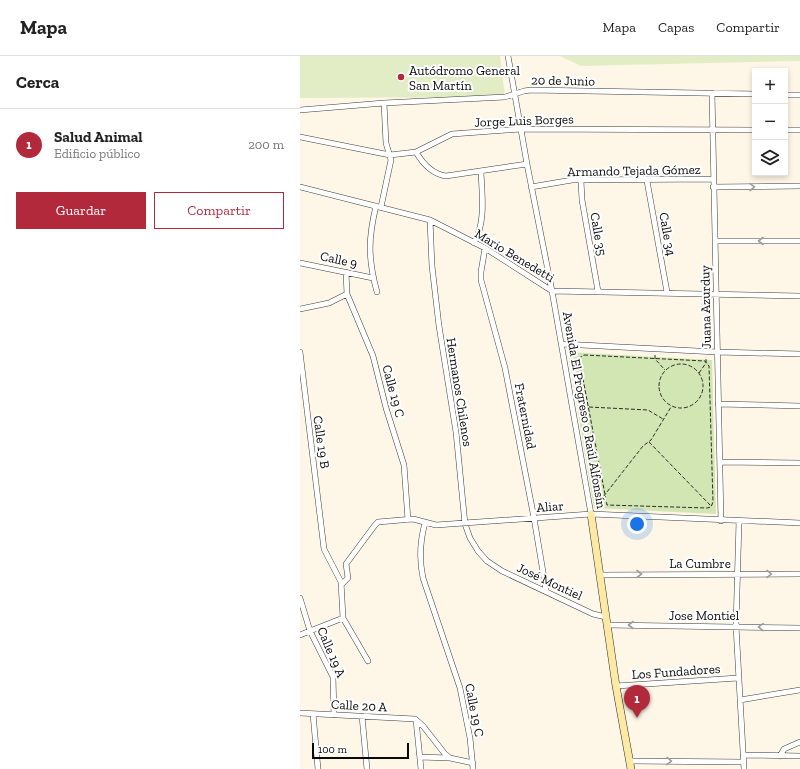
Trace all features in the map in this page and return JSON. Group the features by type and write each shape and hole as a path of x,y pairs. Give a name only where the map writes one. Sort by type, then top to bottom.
{"street":[{"name":"Avenida El Progreso o Raúl Alfonsín","path":"508,56 520,129 562,344 591,512 616,686 631,769"},
{"name":"20 de Junio","path":"300,110 384,103 505,97 531,90 752,94"},
{"name":"Juana Azurduy","path":"712,93 721,521"},
{"path":"788,95 800,95"},
{"name":"Calle 9","path":"377,292 370,268 370,243 390,165 390,155 386,143 384,103"},
{"name":"Jorge Luis Borges","path":"300,137 390,155 416,152 452,134 520,129 752,130"},
{"path":"788,130 800,130"},
{"path":"416,152 421,162 440,175 450,176 527,164"},
{"path":"474,243 480,229 482,214 481,172"},
{"name":"Armando Tejada Gómez","path":"532,187 581,180 713,179"},
{"name":"Calle 35","path":"581,180 582,200 598,291"},
{"name":"Calle 34","path":"647,180 667,292"},
{"name":"Mario Benedetti","path":"300,186 430,220 485,248 552,291 667,292 800,296"},
{"name":"Armando Tejada Gómez","path":"713,187 800,186"},
{"name":"Hermanos Chilenos","path":"430,220 432,266 437,311 456,432 465,524 470,538 478,552 487,561"},
{"path":"715,241 800,241"},
{"name":"Fraternidad","path":"485,248 481,280 505,368 534,518 546,590"},
{"name":"Calle 9","path":"300,263 373,278"},
{"name":"Calle 19 C","path":"346,272 347,294 373,356 386,408 404,465 408,520"},
{"path":"300,309 329,303 347,294"},
{"path":"562,344 707,352 800,354"},
{"name":"Calle 19 B","path":"300,352 323,536 327,556 339,575 342,584"},
{"path":"718,404 800,406"},
{"path":"720,462 800,463"},
{"name":"Aliar","path":"342,584 348,578 346,564 378,522 418,520 436,525 465,524 591,512 721,521 800,523"},
{"path":"739,521 736,626 744,769"},
{"name":"Calle 19 C","path":"425,523 420,544 420,565 460,688 473,766"},
{"name":"José Montiel","path":"487,561 502,570 593,614 606,617"},
{"name":"La Cumbre","path":"600,575 800,574"},
{"path":"342,584 343,618 368,661"},
{"name":"Calle 19 A","path":"300,598 310,631 333,677 334,715"},
{"path":"300,635 343,618"},
{"name":"Jose Montiel","path":"608,625 800,628"},
{"name":"Los Fundadores","path":"616,686 738,678"},
{"path":"740,700 800,690"},
{"name":"Calle 20 A","path":"300,713 410,718 416,720"},
{"path":"313,714 318,769"},
{"path":"362,716 367,769"},
{"path":"416,720 450,758"},
{"path":"416,720 421,769"},
{"path":"780,756 784,749 800,742"},
{"path":"743,755 800,756"},
{"path":"420,757 450,758 473,766"},
{"path":"630,761 743,762"}],"path":[{"path":"654,349 655,359 665,371"},
{"path":"699,374 706,363 707,352"},
{"path":"584,355 705,361 709,366 713,502 711,507 607,505 604,496 579,358 584,355"},
{"path":"678,364 685,364 692,367 699,374 703,386 698,400 686,408 672,406 666,403 659,390 659,383 665,371 678,364"},
{"path":"591,512 643,446 649,442 672,406"},
{"path":"588,407 648,410 664,420"},
{"path":"649,442 711,507"}],"green space":[{"name":"Autódromo General San Martín","path":"300,56 500,56 505,97 300,98"},
{"path":"560,56 800,56 800,61 581,66"},
{"path":"568,352 712,360 716,514 594,508"}],"place":[{"name":"Autódromo General San Martín","path":"401,77"},
{"name":"Salud Animal","path":"637,718"}]}
